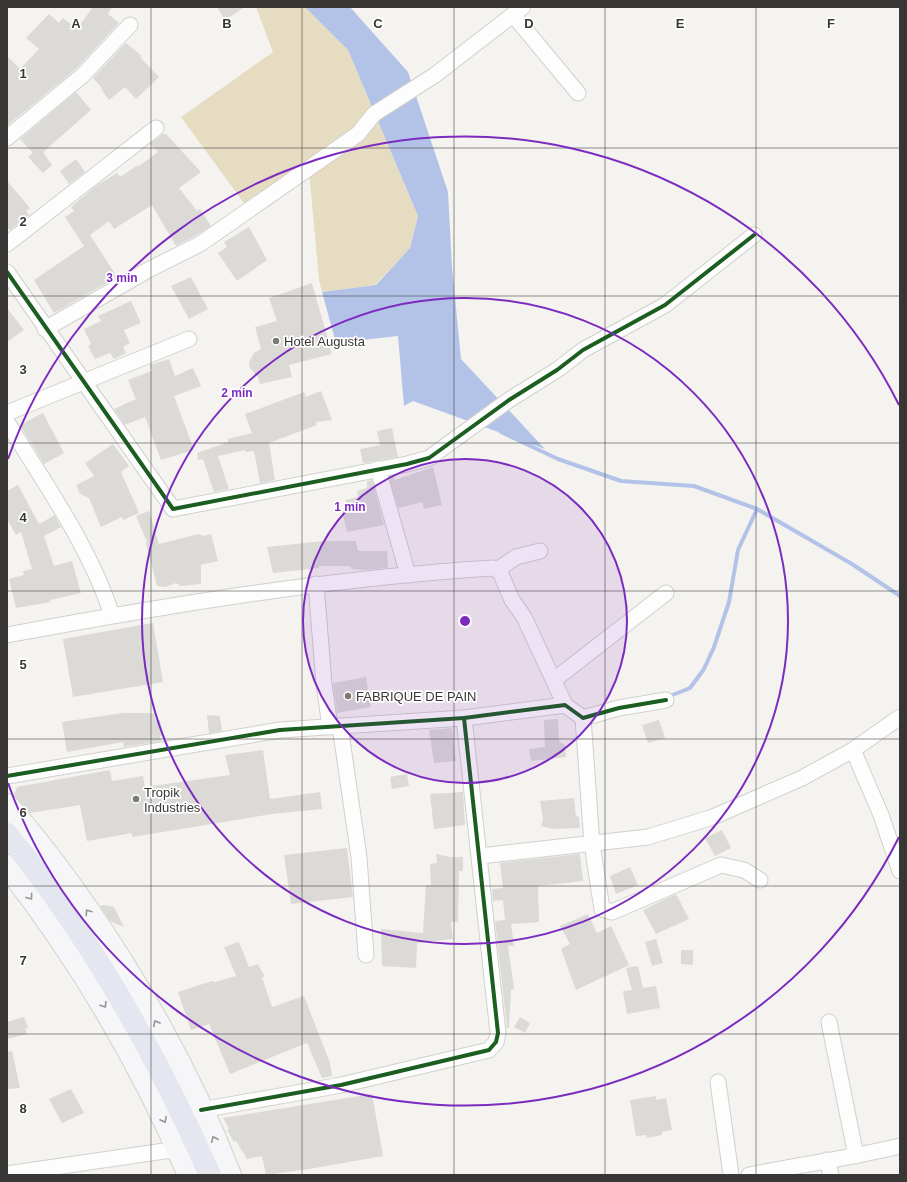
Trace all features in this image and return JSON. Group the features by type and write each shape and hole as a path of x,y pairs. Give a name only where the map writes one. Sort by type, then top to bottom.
{"highway":[{"path":"7,834 38,872 80,933 138,1029 182,1112 210,1175"}],"main road":[{"path":"7,805 61,872 105,936 183,1072 230,1175"},
{"path":"7,866 78,965 111,1016 178,1149 189,1175"}],"street":[{"path":"45,329 150,268 200,244 358,134 374,114 435,75 519,11 578,93"},
{"path":"7,138 83,75 130,25"},
{"path":"7,244 156,128"},
{"path":"7,272 45,329 173,509 429,458 509,400 557,370 583,350 664,305 754,235"},
{"path":"7,413 189,339"},
{"path":"7,422 86,551 104,592 112,615"},
{"path":"378,469 408,575"},
{"path":"7,635 112,615 316,584 463,570 497,570 516,557 540,551"},
{"path":"497,570 500,572 512,600 524,616 565,705 582,718 592,844 602,909 606,912 612,912 721,865 744,870 760,880"},
{"path":"316,584 324,684 335,726 359,857 366,955"},
{"path":"554,680 666,593"},
{"path":"582,718 619,708 666,700"},
{"path":"7,776 280,730 464,718 565,705"},
{"path":"480,856 648,837 713,817 802,778 853,750 900,717"},
{"path":"201,1110 341,1085 490,1050 496,1042 498,1033 464,718"},
{"path":"853,750 881,815 900,871"},
{"path":"828,1022 856,1156"},
{"path":"718,1082 731,1175"},
{"path":"749,1175 856,1156 900,1146"},
{"path":"7,1174 178,1149"},
{"path":"827,1160 831,1175"}],"shaded area":[{"path":"256,7 305,7 348,50 418,216 410,248 375,285 322,292 319,280 309,171 246,206 181,117 273,52"}],"water":[{"path":"305,7 350,7 408,72 448,192 452,267 461,359 545,449 413,401 404,406 398,336 336,343 322,292 376,285 410,248 418,216 348,50"}],"building":[{"path":"93,7 112,7 108,14 119,23 77,68 8,125 7,56 20,69 39,49 26,38 49,14 59,23 63,18 77,29"},
{"path":"217,7 245,7 225,20"},
{"path":"126,43 142,56 140,57 159,77 136,99 125,87 109,100 101,89 102,88 93,78"},
{"path":"76,92 91,110 43,152 52,165 43,173 28,157 33,153 20,139"},
{"path":"163,134 166,134 201,172 179,188 197,211 200,209 211,226 176,246 152,205 114,229 109,221 90,235 117,277 54,313 34,280 84,246 65,217 74,211 71,207 96,186 117,173 120,177 138,165 139,166 158,152 150,144"},
{"path":"76,159 85,172 69,184 60,171"},
{"path":"7,181 30,208 26,211 29,215 10,230 7,227"},
{"path":"249,227 267,260 237,281 218,253 227,247 224,242"},
{"path":"191,277 208,309 189,319 171,286"},
{"path":"312,283 332,354 289,365 292,377 260,384 258,377 250,368 249,362 254,353 261,349 255,327 277,321 269,298"},
{"path":"131,301 141,323 124,330 130,343 123,347 126,353 114,359 110,353 95,359 88,346 91,344 84,329 101,321 98,316"},
{"path":"7,308 24,330 7,342"},
{"path":"169,359 175,376 193,368 201,386 174,396 194,450 161,460 145,417 125,425 114,409 136,399 128,380 152,371 150,365"},
{"path":"321,391 332,420 316,422 317,425 269,443 275,480 260,483 254,451 245,452 245,450 218,456 229,489 214,492 203,459 198,460 197,453 228,442 228,439 252,433 245,414 304,392 306,397"},
{"path":"43,413 64,453 44,464 20,425"},
{"path":"392,428 398,457 363,463 360,449 380,445 377,431"},
{"path":"113,444 129,466 121,472 139,513 123,520 122,517 101,527 89,498 80,494 76,485 94,476 85,463"},
{"path":"433,467 442,505 424,509 422,502 398,508 389,477 394,476 395,480"},
{"path":"372,480 384,525 347,532 342,511 348,510 345,500 358,497 357,491 367,488 367,481"},
{"path":"18,485 39,524 55,515 61,527 44,536 54,566 72,561 81,593 50,600 51,602 16,608 9,579 24,575 23,571 32,569 21,532 16,535 7,519 7,491"},
{"path":"149,511 159,544 199,534 204,536 211,534 218,561 201,565 201,584 181,586 176,583 165,587 157,586 147,542 136,516"},
{"path":"323,541 356,541 358,551 387,551 388,568 363,570 353,569 349,566 319,566 319,568 273,573 267,547"},
{"path":"153,623 163,682 73,697 63,639"},
{"name":"FABRIQUE DE PAIN","path":"366,677 371,707 337,713 333,683"},
{"path":"123,713 154,713 156,721 160,720 163,735 160,736 161,741 124,747 123,742 67,752 62,722"},
{"path":"207,715 220,716 222,731 209,733"},
{"path":"558,719 559,742 565,745 566,757 531,761 529,749 545,747 544,720"},
{"path":"659,720 665,738 648,743 642,725"},
{"path":"452,728 456,761 434,763 429,730"},
{"path":"263,750 270,799 320,792 322,809 272,814 132,837 132,833 87,841 80,805 30,813 14,795 17,787 110,770 112,781 143,776 145,787 230,775 225,755"},
{"path":"407,774 409,786 392,789 390,777"},
{"path":"463,792 465,825 434,829 430,794"},
{"path":"574,798 576,816 579,817 580,828 553,829 541,826 543,819 540,801"},
{"path":"722,830 731,848 715,856 705,838"},
{"path":"347,848 353,897 291,904 284,855"},
{"path":"436,854 451,857 463,857 463,871 459,871 458,922 451,922 453,939 417,943 416,968 382,966 381,929 423,933 426,885 431,885 430,864 437,863"},
{"path":"580,854 583,881 538,886 539,922 511,924 514,946 508,946 514,989 511,990 509,1028 507,1028 495,921 505,920 503,900 493,901 492,889 503,888 500,863"},
{"path":"630,867 638,885 616,894 610,876"},
{"path":"676,894 689,919 656,934 643,910"},
{"path":"103,905 114,907 124,927 110,921 100,906"},
{"path":"588,914 597,933 611,926 629,965 576,990 561,949 570,944 560,926"},
{"path":"656,939 663,963 652,966 645,942"},
{"path":"239,942 249,967 258,964 265,977 262,977 272,1007 304,996 330,1063 332,1076 322,1078 307,1043 230,1074 209,1024 191,1030 178,992 212,981 215,982 236,976 224,947"},
{"path":"681,950 693,950 693,965 681,964"},
{"path":"638,966 643,988 656,986 660,1008 627,1014 623,991 632,990 626,968"},
{"path":"24,1017 28,1028 25,1028 27,1034 7,1039 7,1022"},
{"path":"520,1017 530,1023 525,1033 514,1027"},
{"path":"12,1051 20,1088 7,1089 7,1052"},
{"path":"71,1089 84,1113 62,1123 49,1099"},
{"path":"372,1094 383,1156 309,1169 266,1175 262,1156 247,1159 236,1141 234,1142 227,1130 229,1129 223,1118"},
{"path":"656,1096 656,1100 666,1098 672,1130 662,1132 662,1135 647,1138 646,1135 636,1136 630,1100"}],"waterway":[{"path":"501,432 558,459 621,481 694,486 757,509 852,564 900,596"},
{"path":"670,696 690,688 704,669 714,647 729,602 738,550 757,509"}],"cycle path":[{"path":"7,272 173,509 407,464 429,458 509,400 557,370 583,350 665,305 754,235"},
{"path":"7,776 280,730 464,718 565,705 583,718 619,708 666,700"},
{"path":"201,1110 341,1085 489,1050 496,1042 498,1033 464,718"}],"place":[{"name":"Hotel Augusta","path":"276,341"},
{"name":"FABRIQUE DE PAIN","path":"348,696"},
{"name":"Tropik Industries","path":"136,799"}]}
